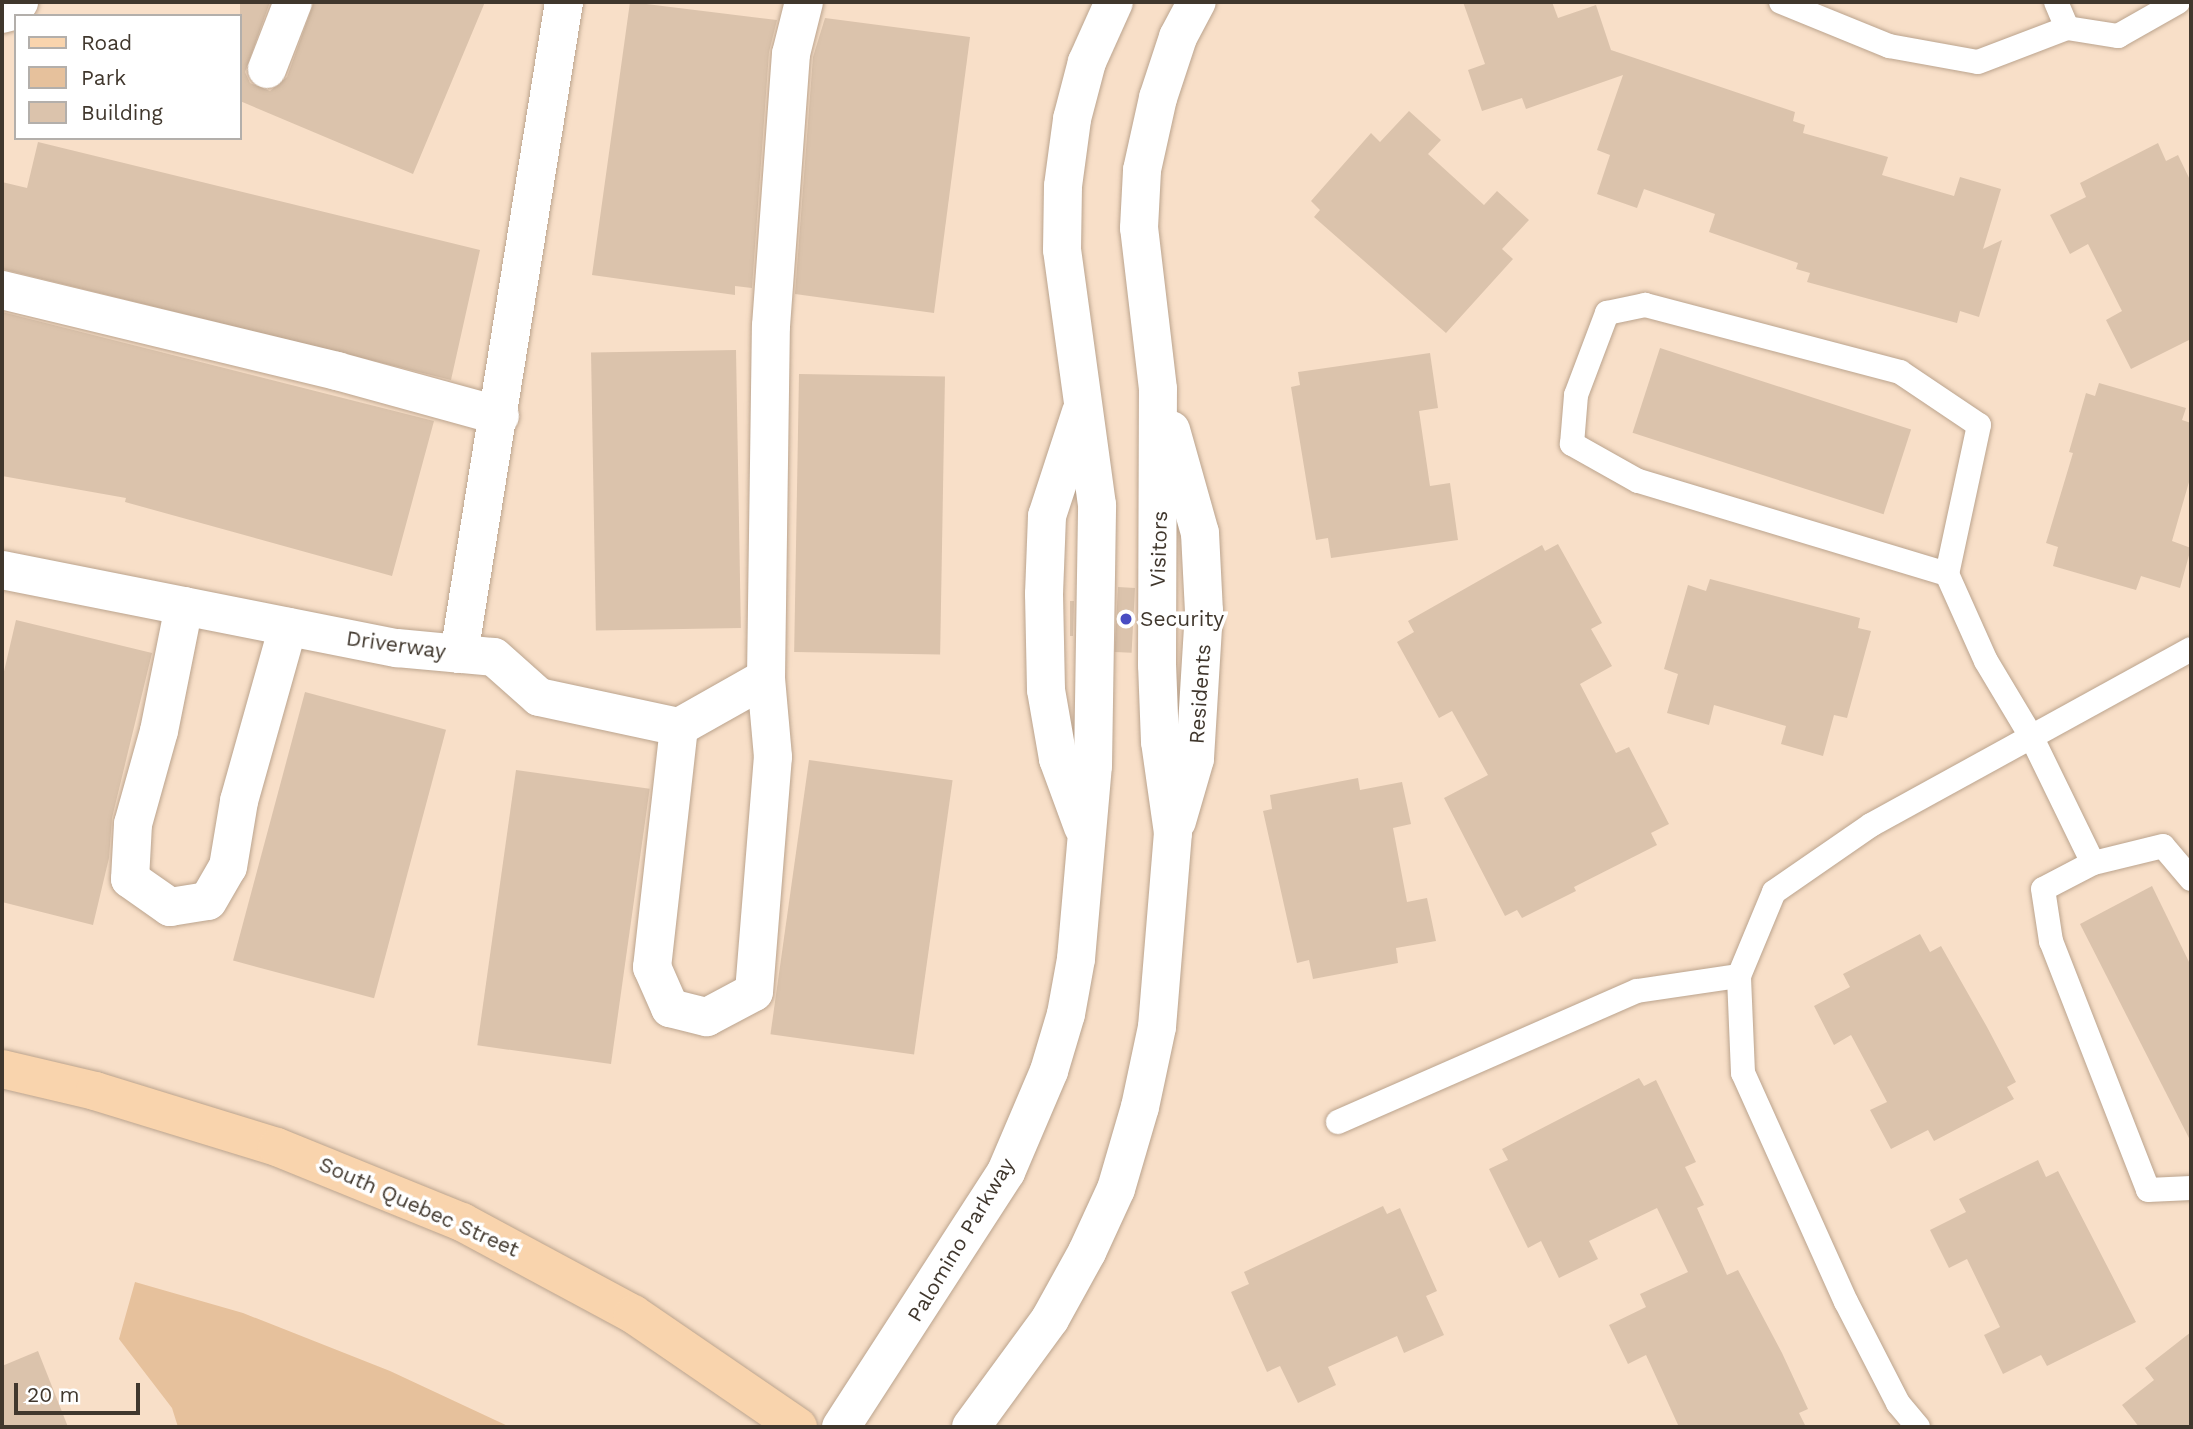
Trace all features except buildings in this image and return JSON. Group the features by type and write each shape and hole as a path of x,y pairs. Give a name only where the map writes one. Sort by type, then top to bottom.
{"main road":[{"name":"South Quebec Street","path":"2,1069 94,1090 277,1147 462,1222 633,1314 798,1427"}],"street":[{"path":"2,14 13,11 19,2"},
{"path":"267,69 293,2"},
{"path":"459,653 500,415 564,2"},
{"path":"766,678 679,727 652,967 670,1008 707,1017 754,992 773,757 766,678 771,326 791,54 804,2"},
{"path":"1085,834 1097,676 1097,505 1085,400 1062,250 1063,186 1072,118 1087,62 1114,2"},
{"name":"Visitors","path":"971,1427 1050,1319 1115,1189 1140,1107 1157,1027 1173,833 1160,742 1157,665 1158,389 1142,268 1142,170 1158,98 1178,37 1198,2"},
{"path":"2,290 337,371 500,415"},
{"path":"1085,400 1047,516 1044,594 1046,690 1058,759 1085,834"},
{"name":"Driverway","path":"2,570 397,648 494,657 539,697 679,727"},
{"path":"184,606 159,731 134,824 130,878 170,907 208,901 228,867 239,801 288,627"},
{"name":"Palomino Parkway","path":"841,1427 974,1228 1030,1121 1066,1014 1076,959 1085,834"}],"lane":[{"path":"1781,2 1889,46 1978,62 2067,28 2118,36 2178,2"},
{"path":"2056,2 2067,28"},
{"path":"1947,574 1638,481 1572,444 1576,395 1607,313 1645,305 1900,372 1979,425 1947,574 1986,661 2032,738 2092,863"},
{"path":"1906,1422 1846,1302 1743,1073 1739,976 1774,892 1871,825 2191,649"},
{"path":"2191,879 2163,846 2092,863 2043,890 2051,941 2148,1191 2191,1188"},
{"path":"1338,1122 1637,991 1739,976"}],"green space":[{"path":"135,1282 243,1313 390,1371 510,1427 178,1427 172,1408 119,1339"}],"place":[{"name":"Security","path":"1126,619"}]}
